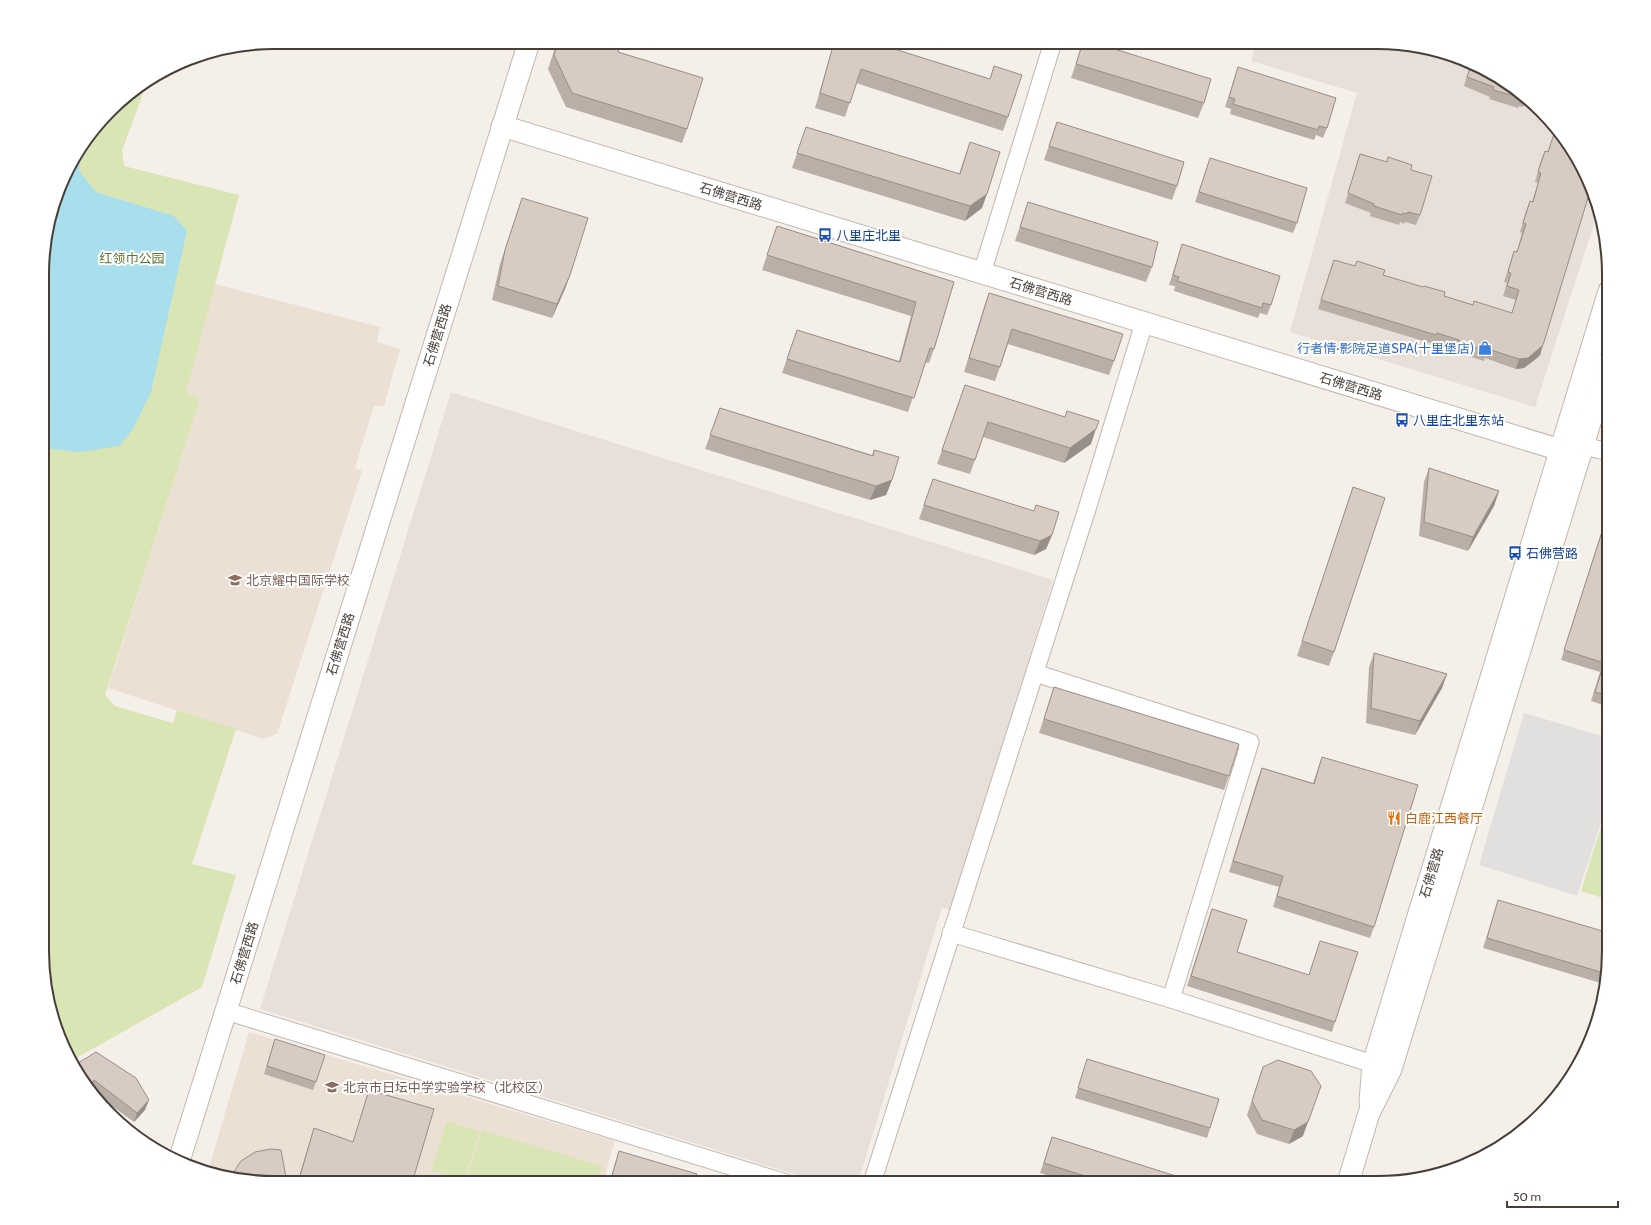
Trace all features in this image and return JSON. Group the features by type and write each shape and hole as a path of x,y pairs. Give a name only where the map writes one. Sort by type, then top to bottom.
{"street":[{"name":"石佛营西路","path":"181,1156 527,49"},
{"path":"982,273 1051,49"},
{"name":"石佛营西路","path":"502,126 1144,323 1574,451"},
{"path":"874,1176 1035,673 1144,323"},
{"name":"石佛营路","path":"1350,1176 1369,1113 1392,1069 1574,451 1602,323"},
{"name":"石佛营路","path":"1369,1113 1373,1064 1574,451 1602,380"},
{"path":"1574,451 1602,452"},
{"path":"1035,673 1250,742 1171,999"},
{"path":"951,934 1171,999 1373,1064"},
{"path":"226,1011 763,1176"}],"shaded area":[{"path":"1255,49 1391,49 1421,53 1463,66 1489,79 1525,105 1546,126 1564,149 1579,175 1585,188 1595,220 1535,407 1290,332 1357,93 1251,61"},
{"name":"北京耀中国际学校","path":"215,284 380,327 377,342 400,349 384,406 374,406 355,468 362,471 277,734 264,739 108,688 200,399 186,393"},
{"path":"451,392 1053,580 953,911 942,907 861,1173 858,1176 800,1176 260,1009"},
{"path":"1524,713 1602,736 1602,819 1577,896 1479,865"},
{"name":"北京市日坛中学实验学校（北校区）","path":"249,1032 615,1141 605,1176 260,1176 230,1172 209,1166"}],"green space":[{"name":"红领巾公园","path":"144,91 122,151 124,166 239,195 186,393 200,399 105,695 115,706 173,723 177,710 236,729 192,864 236,875 202,987 76,1058 61,1023 53,995 49,965 49,260 53,230 61,202 79,162 96,137 115,115"},
{"path":"1602,823 1602,898 1581,891"},
{"path":"447,1121 480,1132 465,1176 451,1176 431,1170"},
{"path":"482,1130 602,1166 599,1176 467,1176"}],"water":[{"path":"80,160 79,171 96,192 174,216 187,231 151,392 133,429 119,446 80,452 49,449 49,260 53,230 61,202 66,188"}],"building":[{"path":"556,49 619,49 618,52 703,78 687,129 572,93 554,55"},
{"path":"832,49 894,49 990,79 994,66 1022,75 1008,117 861,69 850,103 820,93"},
{"path":"1081,49 1115,49 1211,79 1204,103 1076,64"},
{"path":"1238,67 1336,98 1327,128 1319,126 1318,130 1233,104 1235,99 1229,97"},
{"path":"1470,69 1489,79 1514,96 1493,90 1494,87 1467,77"},
{"path":"1057,122 1184,162 1177,186 1049,146"},
{"path":"806,127 960,174 970,142 1000,152 987,194 970,206 797,153"},
{"path":"1554,135 1572,162 1588,197 1543,345 1528,358 1519,359 1488,349 1487,351 1437,333 1436,335 1321,300 1334,260 1355,266 1357,261 1385,270 1383,275 1445,292 1444,296 1473,305 1474,301 1512,313 1519,290 1507,286 1511,273 1508,272 1514,251 1517,252 1526,224 1523,223 1530,201 1533,202 1541,173 1538,172 1545,151 1548,152"},
{"path":"1360,154 1387,162 1388,157 1412,165 1411,170 1432,176 1420,215 1408,212 1407,214 1403,213 1402,215 1374,206 1374,204 1348,193"},
{"path":"1210,158 1307,188 1297,223 1199,192"},
{"path":"522,198 588,218 570,275 557,304 498,286 505,250"},
{"path":"1028,202 1158,242 1152,267 1020,227"},
{"path":"777,226 954,282 934,349 930,348 914,398 787,359 797,330 900,362 916,302 767,255"},
{"path":"1182,244 1280,276 1271,305 1263,303 1262,308 1177,281 1179,277 1173,275"},
{"path":"989,293 1123,334 1114,361 1012,329 1000,367 969,358"},
{"path":"965,385 1065,417 1067,411 1099,421 1096,429 1070,448 988,422 975,460 942,450"},
{"path":"720,408 873,456 874,450 899,457 892,480 876,486 710,435"},
{"path":"1429,468 1499,491 1473,537 1424,522"},
{"path":"933,479 1034,511 1036,505 1059,512 1052,535 1040,541 924,505"},
{"path":"1353,487 1385,498 1334,652 1302,641"},
{"path":"1602,532 1602,662 1564,650"},
{"path":"1374,653 1447,674 1420,721 1371,708"},
{"path":"1602,669 1602,694 1595,692"},
{"path":"1054,687 1239,744 1229,776 1044,719"},
{"path":"1322,757 1418,785 1374,927 1277,896 1283,876 1233,861 1262,768 1314,784"},
{"path":"1498,900 1602,931 1601,972 1487,938"},
{"path":"1212,909 1247,920 1237,952 1309,975 1320,941 1358,952 1335,1022 1191,976"},
{"path":"275,1039 325,1055 316,1082 267,1066"},
{"path":"96,1052 136,1078 149,1100 137,1113 94,1080 92,1083 79,1063"},
{"path":"1087,1059 1219,1099 1210,1128 1078,1088"},
{"path":"1278,1060 1311,1071 1321,1086 1308,1122 1294,1130 1262,1120 1252,1101 1263,1067"},
{"path":"369,1090 434,1109 414,1176 300,1176 314,1128 353,1142"},
{"path":"1052,1137 1176,1176 1085,1176 1044,1163"},
{"path":"271,1149 281,1150 286,1176 260,1176 233,1172 241,1161 255,1152"},
{"path":"619,1151 697,1174 696,1176 612,1176"}],"place":[{"name":"八里庄北里","path":"825,235"},
{"name":"行者情·影院足道SPA(十里堡店)","path":"1485,348"},
{"name":"八里庄北里东站","path":"1402,420"},
{"name":"石佛营路","path":"1515,553"},
{"name":"北京耀中国际学校","path":"235,580"},
{"name":"白鹿江西餐厅","path":"1394,818"},
{"name":"北京市日坛中学实验学校（北校区）","path":"332,1087"}]}
